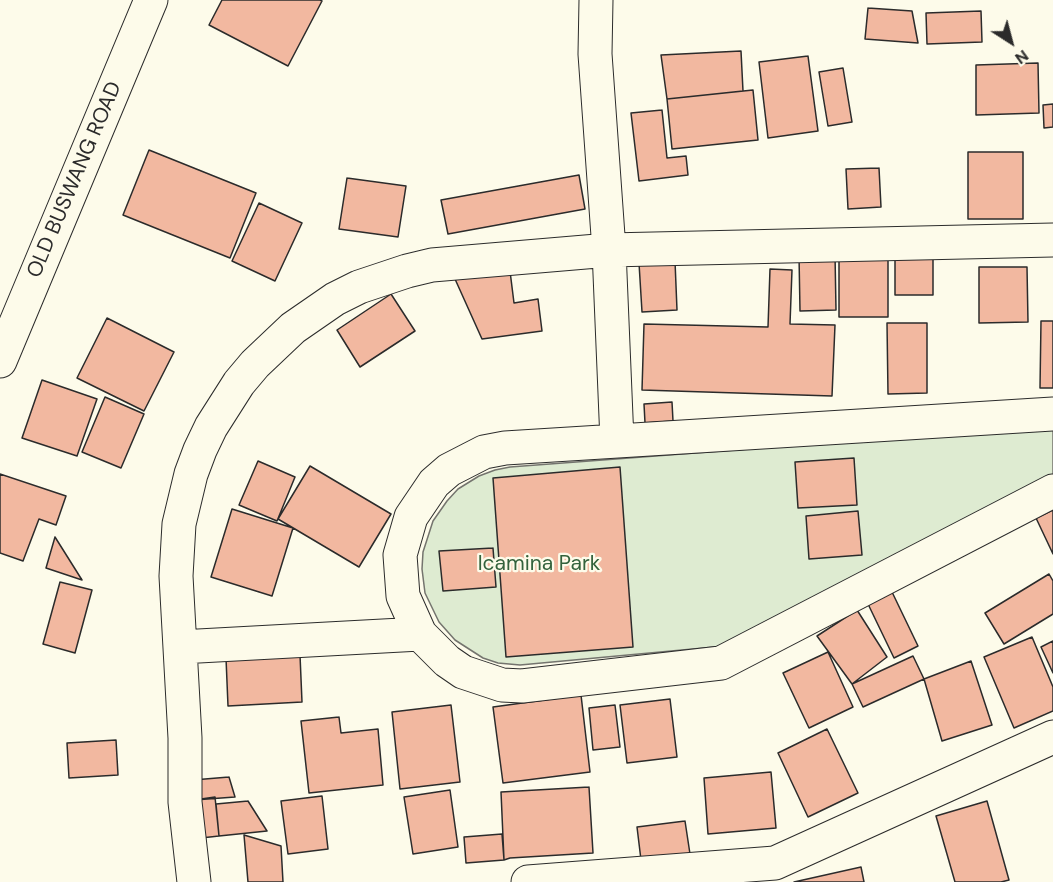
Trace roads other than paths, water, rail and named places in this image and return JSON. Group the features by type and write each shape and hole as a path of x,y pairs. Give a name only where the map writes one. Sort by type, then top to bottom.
{"street":[{"name":"OLD BUSWANG ROAD","path":"0,361 151,0"},
{"path":"596,0 596,54 609,250 617,441"},
{"path":"194,882 185,802 185,738 176,550 179,524 191,474 200,450 224,404 238,383 293,328 335,299 359,287 407,270 432,265 609,250 1053,240"},
{"path":"1053,414 505,448 484,452 449,470 434,483 411,517 400,555 404,596 420,633 447,662 463,672 502,685 522,686 721,663 1053,491"},
{"path":"180,647 420,633"},
{"path":"528,882 776,863 1053,737"}],"park label":[{"name":"Icamina Park","path":"539,564"}]}
